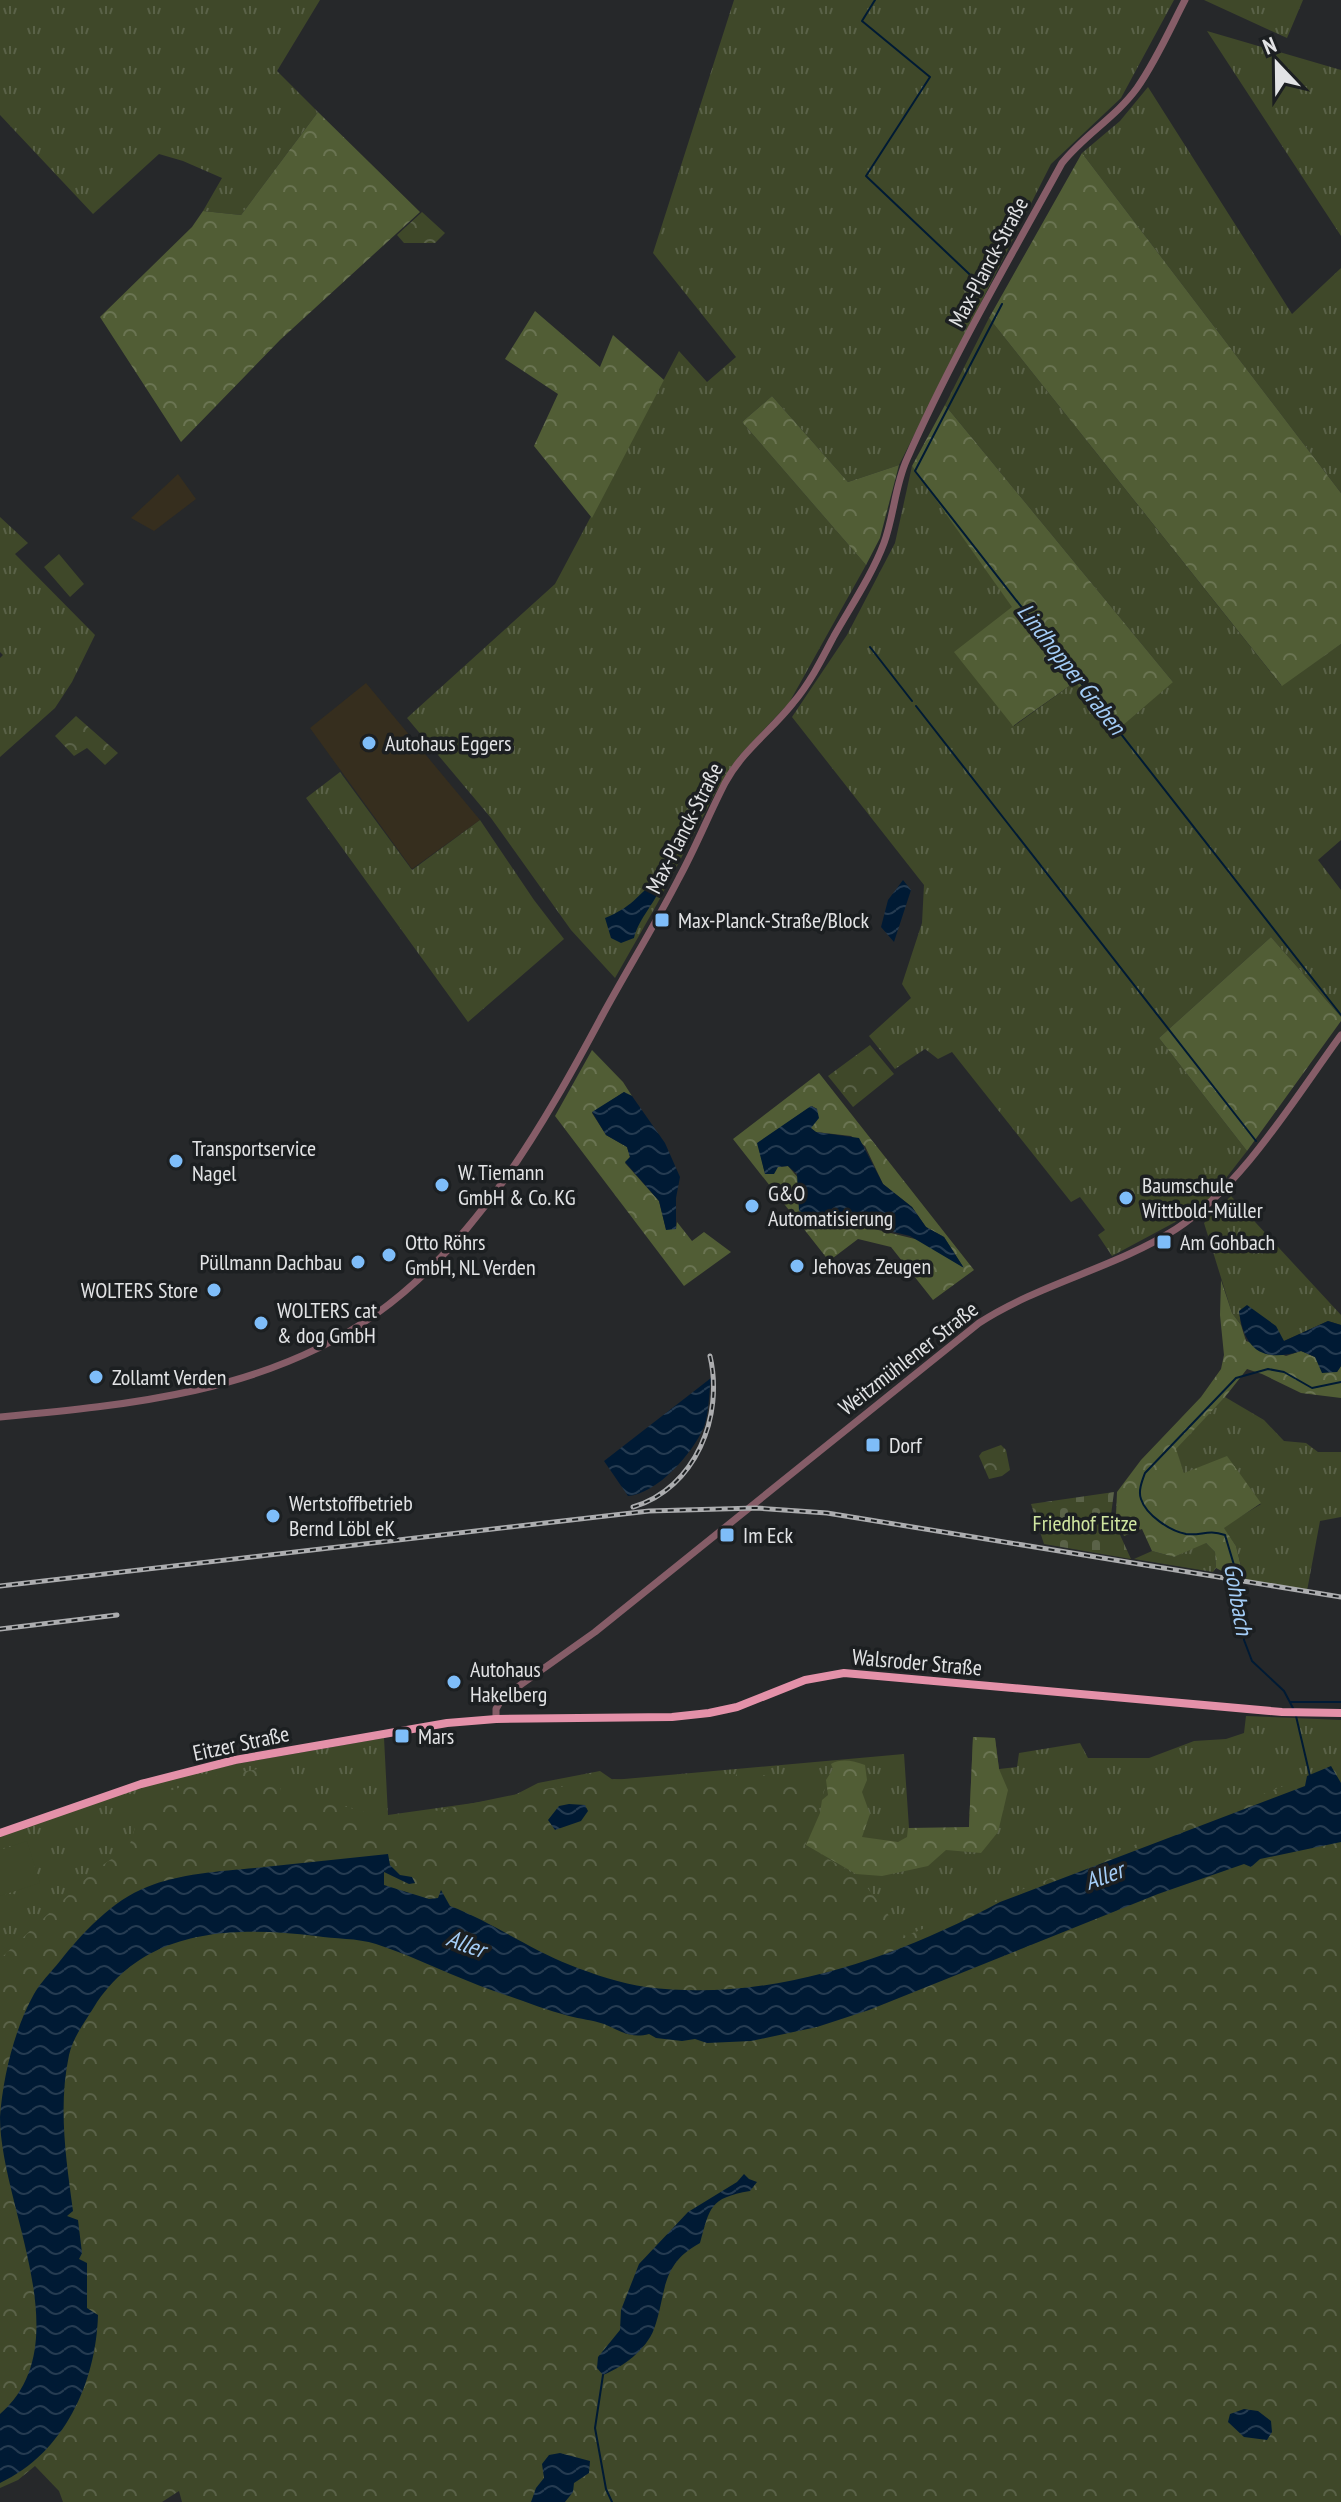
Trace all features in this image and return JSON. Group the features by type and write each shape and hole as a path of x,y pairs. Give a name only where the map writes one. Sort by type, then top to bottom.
{"main road":[{"name":"Walsroder Straße","path":"496,1719 672,1717 709,1713 737,1707 824,1675 844,1673 1282,1712 1341,1713"},
{"name":"Eitzer Straße","path":"0,1833 141,1784 235,1760 447,1723 496,1719"}],"street":[{"name":"Max-Planck-Straße","path":"0,1417 168,1398 266,1370 317,1348 377,1313 427,1269 473,1220 510,1172 556,1101 682,874 727,780 744,755 795,701 833,640 883,544 905,464 936,397 1062,163 1138,86 1185,0"},
{"name":"Weitzmühlener Straße","path":"496,1719 496,1709 502,1698 595,1632 979,1323 1029,1295 1151,1243 1193,1217 1245,1164 1341,1035"}],"shaded area":[{"path":"178,474 196,499 154,531 131,518"},
{"path":"366,683 480,820 412,869 310,728"}],"green space":[{"path":"0,0 320,0 277,71 318,112 241,215 203,211 222,178 159,154 93,214 0,115"},
{"path":"734,0 1174,0 1121,98 1051,164 899,465 848,482 772,396 742,422 866,565 789,703 739,756 717,790 615,978 571,930 491,818 407,718 555,584 679,351 707,382 736,357 653,253"},
{"path":"1204,0 1303,0 1287,38"},
{"path":"1207,31 1341,70 1341,236"},
{"path":"1148,87 1292,314 1341,268 1341,493 1082,153 1120,121"},
{"path":"318,112 420,212 280,340 181,442 100,317 192,227 203,211 241,215"},
{"path":"1082,153 1341,493 1341,644 1282,686 989,318"},
{"path":"422,212 445,233 435,243 404,243 397,235"},
{"path":"535,311 600,367 613,335 664,380 592,518 534,446 558,394 505,359"},
{"path":"989,318 1281,685 1341,644 1341,840 1318,860 1341,890 1341,1017 1271,937 1159,1038 1247,1151 1212,1196 1194,1212 1112,1256 1098,1235 1105,1230 1080,1197 1071,1202 952,1052 938,1059 925,1049 895,1069 869,1036 911,998 902,984 922,923 924,885 792,717 847,635 895,543 912,466 1013,607 1014,726 1075,682 1173,682 945,405"},
{"path":"772,396 848,482 899,465 880,538 866,565 742,422"},
{"path":"945,405 1173,682 1115,732 1075,682 1013,726 954,652 1012,607 912,466"},
{"path":"0,517 28,543 15,554 95,635 72,682 55,708 0,757 0,658 3,655 0,652"},
{"path":"59,554 84,584 70,597 44,567"},
{"path":"76,716 118,753 105,765 87,748 74,756 55,736"},
{"path":"340,772 412,870 480,820 564,939 468,1022 306,798"},
{"path":"1271,937 1341,1017 1341,1021 1247,1151 1159,1038"},
{"path":"870,1045 894,1074 853,1107 828,1076"},
{"path":"592,1050 632,1096 624,1092 592,1113 606,1135 627,1147 630,1157 625,1163 659,1201 666,1229 676,1229 677,1222 692,1241 704,1232 731,1252 684,1286 555,1116"},
{"path":"819,1073 974,1270 933,1300 891,1247 858,1239 829,1261 733,1139","holes":["812,1106 817,1109 810,1128 816,1132 851,1136 865,1146 883,1184 912,1207 926,1227 944,1237 963,1267 919,1240 858,1225 837,1211 824,1217 798,1195 799,1179 788,1166 765,1174 758,1143"]},
{"path":"1231,1196 1341,1315 1341,1325 1328,1321 1284,1341 1239,1311 1241,1325 1232,1313 1204,1223"},
{"path":"1221,1280 1246,1341 1286,1356 1301,1351 1337,1372 1341,1366 1341,1398 1301,1393 1247,1369 1176,1449 1184,1473 1227,1456 1261,1503 1224,1528 1236,1546 1245,1583 1216,1568 1215,1552 1206,1543 1174,1557 1152,1551 1142,1529 1124,1536 1116,1515 1117,1492 1141,1460 1201,1397 1221,1369 1224,1355"},
{"path":"1225,1397 1264,1420 1284,1441 1306,1443 1318,1452 1341,1452 1341,1517 1320,1521 1307,1591 1245,1582 1236,1546 1223,1527 1261,1504 1184,1473 1175,1449"},
{"path":"1001,1445 1006,1450 1010,1470 989,1479 979,1456"},
{"name":"Friedhof Eitze","path":"1114,1492 1111,1515 1131,1559 1044,1544 1031,1504"},
{"path":"1205,1542 1215,1552 1216,1568 1213,1572 1134,1559 1152,1551 1174,1557"},
{"path":"1246,1716 1341,1720 1341,1783 1331,1767 1306,1786 954,1927 0,2112 0,1836 142,1786 236,1764 384,1738 388,1815 509,1798 538,1783 600,1771 613,1780 904,1754 909,1828 969,1828 973,1737 995,1738 999,1769 1017,1767 1019,1753 1080,1743 1088,1758 1149,1758 1194,1741 1226,1739 1244,1733"},
{"path":"973,1737 995,1738 999,1769 1008,1790 998,1832 981,1853 946,1850 928,1866 882,1876 856,1874 806,1845 820,1813 822,1800 828,1795 826,1780 833,1769 831,1764 839,1761 865,1765 867,1780 862,1792 870,1814 862,1837 898,1842 907,1837 908,1828 969,1827"},
{"path":"278,1766 281,1792 320,1799 374,1815 411,1816 532,1791 614,1779 731,1786 738,1771 826,1786 805,1846 858,1876 905,1936 1306,1777 1341,1768 1341,2502 182,2502 179,2491 162,2502 63,2502 59,2491 35,2466 18,2480 0,2488 0,1959 94,1871 129,1847 144,1799 216,1776"},
{"path":"27,1841 40,1883 0,1896 0,1850"}],"water":[{"path":"657,879 663,881 660,889 634,938 621,943 611,938 605,918 628,906"},
{"path":"903,880 911,890 894,942 881,927 888,900"},
{"path":"624,1092 632,1096 665,1143 680,1177 676,1229 666,1230 659,1201 625,1162 630,1157 627,1147 606,1135 592,1112"},
{"path":"811,1106 817,1109 819,1118 811,1128 816,1132 859,1138 883,1184 912,1207 926,1227 944,1237 964,1268 910,1236 865,1225 849,1227 837,1211 817,1218 799,1211 797,1174 788,1166 778,1167 774,1174 765,1174 757,1143"},
{"path":"1247,1305 1276,1326 1284,1341 1328,1321 1341,1325 1341,1366 1337,1372 1322,1373 1315,1357 1301,1351 1276,1355 1258,1350 1245,1335 1242,1324 1239,1311"},
{"path":"711,1378 706,1421 692,1448 662,1480 639,1494 628,1496 604,1461"},
{"name":"Aller","path":"1331,1766 1341,1783 1341,1842 1260,1859 1251,1867 1244,1864 1158,1894 869,2010 817,2027 751,2041 707,2043 695,2039 656,2038 649,2034 631,2035 540,2007 391,1949 354,1940 284,1933 222,1933 164,1947 138,1961 114,1981 94,2007 73,2042 66,2074 64,2133 73,2211 67,2216 78,2220 82,2253 79,2259 87,2263 87,2308 98,2315 91,2366 83,2390 59,2435 23,2470 0,2483 0,2414 24,2385 35,2350 36,2312 31,2272 3,2152 0,2117 7,2070 15,2038 39,1986 88,1929 134,1893 172,1879 200,1874 388,1854 390,1865 400,1875 412,1877 415,1883 409,1884 384,1872 384,1885 429,1899 438,1898 441,1890 450,1906 570,1965 627,1984 646,1987 692,1990 737,1988 829,1972 917,1942 1000,1902 1305,1786 1307,1776"},
{"path":"585,1805 588,1811 581,1821 555,1830 548,1820 559,1806"},
{"path":"744,2174 757,2182 750,2191 726,2197 713,2206 700,2243 677,2261 666,2281 650,2337 640,2351 603,2375 597,2368 598,2357 620,2330 621,2310 639,2264 688,2212 737,2182"},
{"path":"1244,2409 1258,2411 1271,2421 1272,2432 1267,2440 1244,2437 1228,2422 1230,2414"},
{"path":"560,2453 590,2461 589,2473 574,2483 573,2492 565,2502 531,2502 544,2478 542,2464 549,2455"}],"waterway":[{"name":"Lindhopper Graben","path":"875,0 862,21 930,77 866,176 984,288"},
{"name":"Lindhopper Graben","path":"1002,304 915,471 1341,1015"},
{"path":"870,647 912,701"},
{"path":"916,706 1256,1141"},
{"name":"Gohbach","path":"1294,1710 1284,1691 1252,1661 1244,1640 1237,1575 1225,1535 1186,1534 1166,1526 1144,1505 1140,1489 1145,1473 1236,1378 1268,1369 1284,1372 1312,1388 1341,1382"},
{"path":"1290,1702 1341,1702"},
{"name":"Gohbach","path":"1296,1716 1310,1776"},
{"path":"603,2375 595,2428 606,2489 612,2502"}],"railway":[{"path":"633,1507 655,1498 674,1484 689,1467 700,1447 713,1402 710,1356"},
{"path":"0,1586 649,1511 756,1508 827,1513 1341,1597"},
{"path":"0,1629 117,1615"}],"place":[{"name":"Autohaus Eggers","path":"369,743"},
{"name":"Max-Planck-Straße/Block","path":"662,920"},
{"name":"Transportservice Nagel","path":"176,1161"},
{"name":"W. Tiemann GmbH & Co. KG","path":"442,1185"},
{"name":"Baumschule Wittbold-Müller","path":"1126,1198"},
{"name":"G&O Automatisierung","path":"752,1206"},
{"name":"Am Gohbach","path":"1164,1242"},
{"name":"Otto Röhrs GmbH, NL Verden","path":"389,1255"},
{"name":"Püllmann Dachbau","path":"358,1262"},
{"name":"Jehovas Zeugen","path":"797,1266"},
{"name":"WOLTERS Store","path":"214,1290"},
{"name":"WOLTERS cat & dog GmbH","path":"261,1323"},
{"name":"Zollamt Verden","path":"96,1377"},
{"name":"Dorf","path":"873,1445"},
{"name":"Wertstoffbetrieb Bernd Löbl eK","path":"273,1516"},
{"name":"Im Eck","path":"727,1535"},
{"name":"Autohaus Hakelberg","path":"454,1682"},
{"name":"Mars","path":"402,1736"}]}
